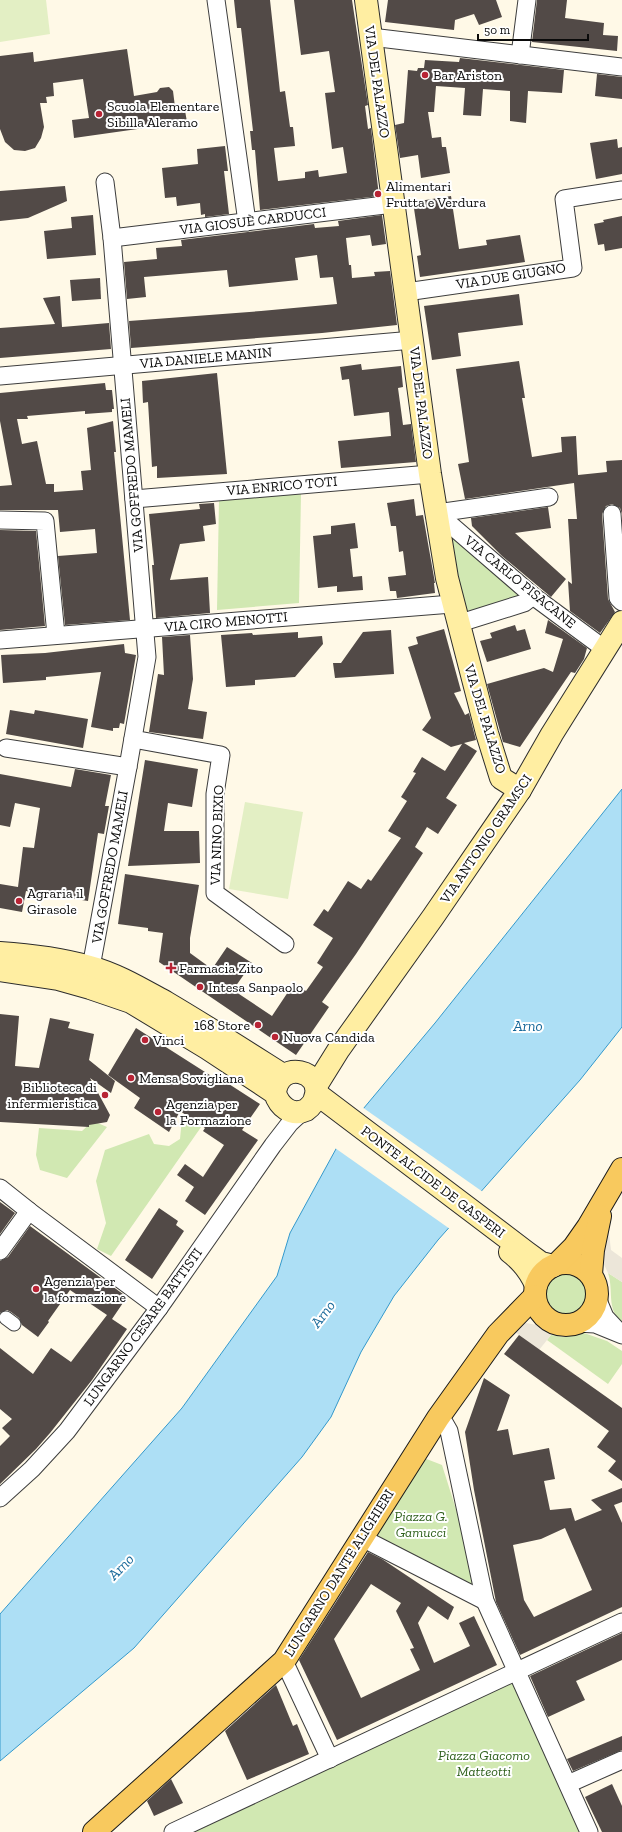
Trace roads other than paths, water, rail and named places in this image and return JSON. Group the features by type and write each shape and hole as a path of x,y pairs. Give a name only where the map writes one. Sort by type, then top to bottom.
{"main road":[{"name":"VIA DEL PALAZZO","path":"366,0 430,474 455,614 487,733 501,778 520,790"},
{"name":"VIA ANTONIO GRAMSCI","path":"304,1096 433,917 520,790 552,734 606,650 622,622"},
{"path":"0,953 29,955 91,967 140,988 304,1096"},
{"path":"0,970 58,979 131,1002 207,1048 304,1096"},
{"name":"PONTE ALCIDE DE GASPERI","path":"304,1096 523,1256 541,1263 555,1264"},
{"path":"606,1196 596,1230 591,1274 597,1290 597,1298 590,1314 584,1320 576,1323 560,1324 546,1317 540,1311 536,1291 545,1270 555,1264 574,1247 585,1232 606,1196 622,1169"},
{"name":"PONTE ALCIDE DE GASPERI","path":"523,1256 536,1291"},
{"path":"555,1264 567,1262 576,1264 591,1274"},
{"name":"LUNGARNO DANTE ALIGHIERI","path":"94,1832 284,1661 438,1418 498,1334 536,1291"},
{"name":"LUNGARNO DANTE ALIGHIERI","path":"498,1334 519,1321 529,1318 546,1317"}],"street":[{"path":"216,0 246,222"},
{"path":"520,55 527,0"},
{"path":"371,36 622,67"},
{"name":"VIA GOFFREDO MAMELI","path":"91,967 133,739 146,657 145,628 112,238 105,182"},
{"name":"VIA DUE GIUGNO","path":"406,292 573,268 564,199 622,190"},
{"name":"VIA GIOSUÈ CARDUCCI","path":"112,238 393,204"},
{"name":"VIA DANIELE MANIN","path":"0,376 413,340"},
{"name":"VIA ENRICO TOTI","path":"134,499 430,474"},
{"path":"437,513 549,497"},
{"name":"VIA CARLO PISACANE","path":"437,513 534,596 606,650"},
{"path":"612,514 618,598 622,602"},
{"path":"0,520 45,521 56,635"},
{"name":"VIA CIRO MENOTTI","path":"0,640 145,628 455,614 524,603 534,596"},
{"name":"VIA NINO BIXIO","path":"133,739 221,756 215,794 215,893 285,944"},
{"path":"6,748 128,767"},
{"name":"LUNGARNO CESARE BATTISTI","path":"0,1498 32,1469 67,1430 159,1308 273,1145 278,1131 304,1096"},
{"path":"0,1188 159,1308"},
{"path":"0,1251 29,1211"},
{"path":"597,1298 605,1317 622,1335"},
{"path":"576,1323 595,1324 622,1335"},
{"path":"438,1418 445,1424 449,1431 485,1601 518,1671 589,1832"},
{"path":"362,1538 485,1601"},
{"path":"173,1832 622,1622"},
{"path":"284,1661 330,1759"},
{"path":"568,1784 622,1760"}],"water":[{"name":"Arno","path":"622,789 622,1027 580,1080 438,1240 394,1296 361,1352 331,1417 302,1457 134,1648 0,1761 0,1614 182,1408 277,1276 290,1233 348,1127 435,1023"}],"place":[{"name":"Bar Ariston","path":"425,75"},
{"name":"Scuola Elementare Sibilla Aleramo","path":"99,114"},
{"name":"Alimentari Frutta e Verdura","path":"378,194"},
{"name":"Agraria il Girasole","path":"19,901"},
{"name":"Farmacia Zito","path":"171,968"},
{"name":"Intesa Sanpaolo","path":"200,987"},
{"name":"168 Store","path":"258,1025"},
{"name":"Nuova Candida","path":"275,1037"},
{"name":"Vinci","path":"145,1040"},
{"name":"Mensa Sovigliana","path":"131,1078"},
{"name":"Biblioteca di infermieristica","path":"105,1095"},
{"name":"Agenzia per la Formazione","path":"158,1112"},
{"name":"Agenzia per la formazione","path":"36,1289"}],"park label":[{"name":"Piazza G. Gamucci","path":"421,1524"},
{"name":"Piazza Giacomo Matteotti","path":"484,1764"}]}
